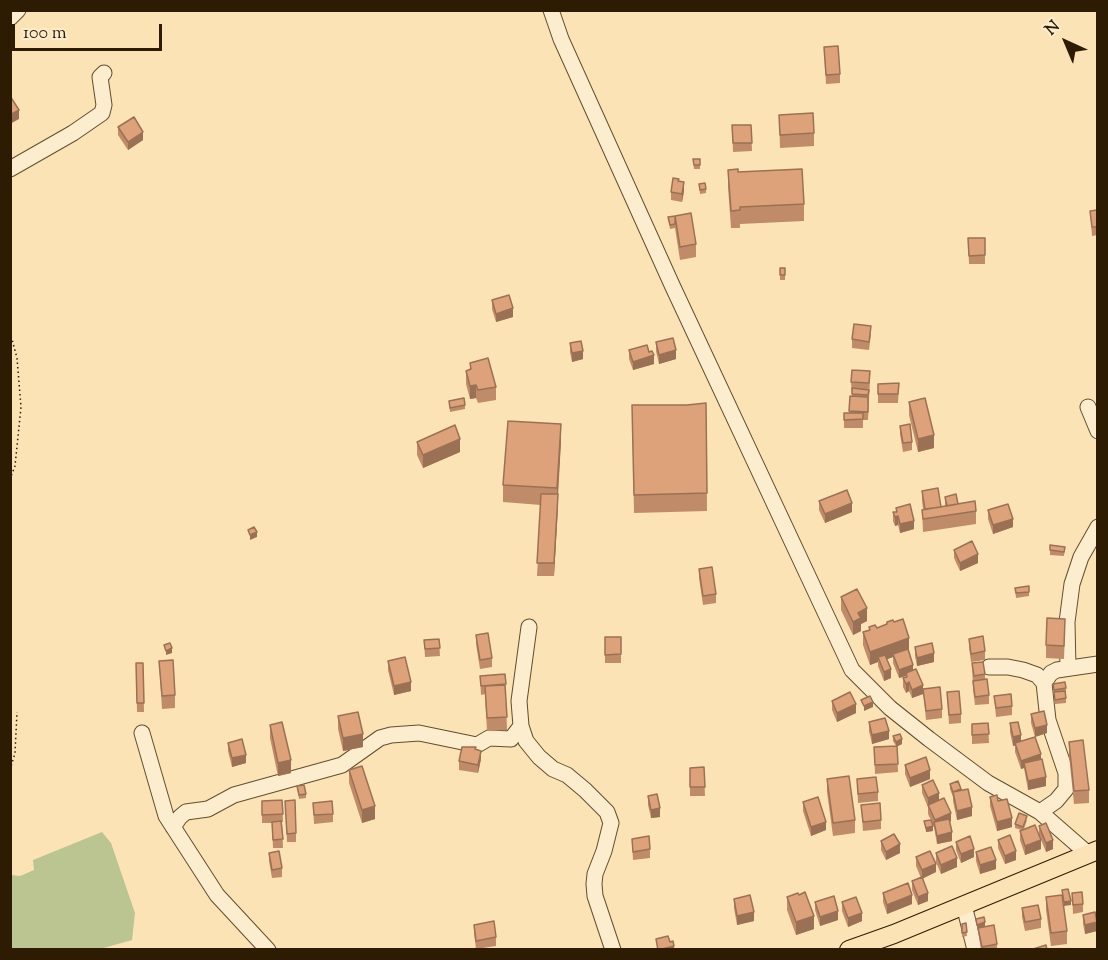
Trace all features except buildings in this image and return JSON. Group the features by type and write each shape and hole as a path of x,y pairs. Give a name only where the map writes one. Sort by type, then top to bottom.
{"main road":[{"path":"849,950 894,934 1092,852"}],"street":[{"path":"10,18 18,10"},
{"path":"551,10 561,39 672,285 852,670 890,708 929,739 988,783 1040,812 1092,852"},
{"path":"10,169 73,134 102,113 105,105 100,77 104,74"},
{"path":"1088,407 1098,432"},
{"path":"1068,668 1067,622 1072,584 1081,557 1098,527"},
{"path":"529,627 519,701 521,726 526,741 538,757 553,770 567,775 607,812 611,823 594,884 595,896 613,950"},
{"path":"1044,683 1051,673 1098,664"},
{"path":"989,667 1023,670 1037,675 1044,683 1048,720 1066,774 1066,789 1056,801 1040,812"},
{"path":"173,827 186,812 208,809 234,795 342,765 380,738 419,733 477,745 489,738 511,739 521,726"},
{"path":"142,733 160,802 166,816 217,895 268,950"},
{"path":"964,905 975,950"}],"path":[{"path":"10,332 17,358 21,407 15,466 10,479"},
{"path":"10,770 15,753 17,712"}],"green space":[{"path":"102,832 111,843 135,913 132,940 100,949 11,949 11,875 20,876 34,870 33,860"}]}
